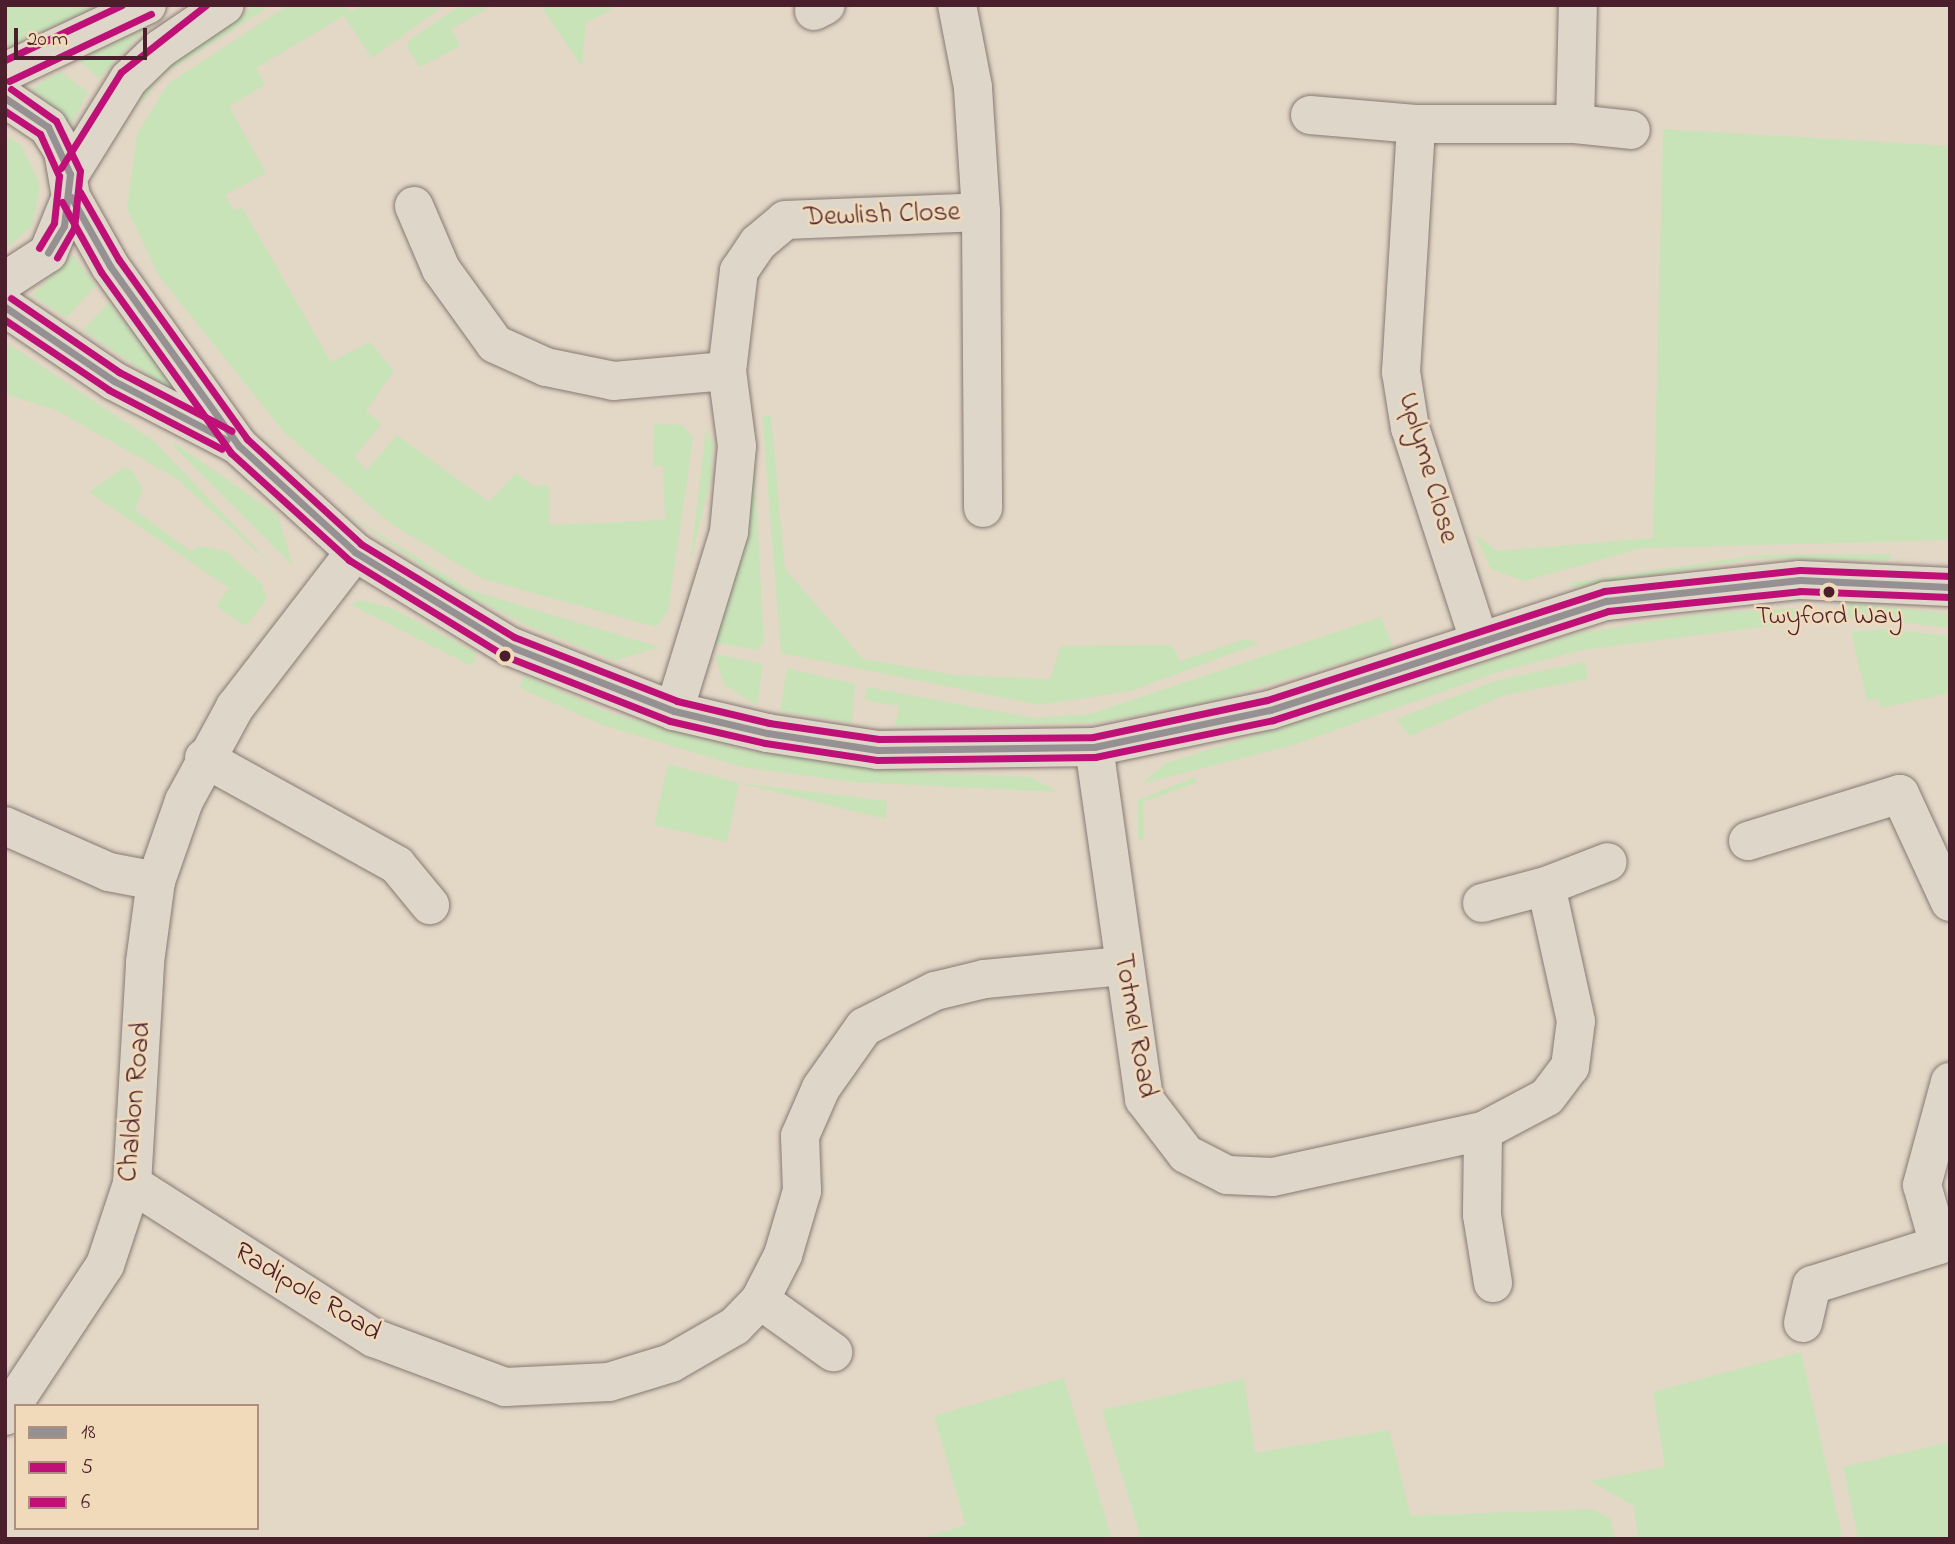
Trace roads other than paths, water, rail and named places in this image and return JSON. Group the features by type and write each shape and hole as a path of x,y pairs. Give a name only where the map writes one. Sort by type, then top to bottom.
{"street":[{"path":"5,72 147,5"},
{"path":"5,281 48,253 70,186 129,79 160,49 225,5"},
{"name":"Dewlish Close","path":"957,5 973,87 981,212 983,508"},
{"path":"1575,124 1578,5"},
{"path":"5,98 48,127 70,186 110,266 239,446 355,552 509,646 674,711 878,750 1094,747 1270,710 1479,640 1620,599 1800,580 1950,587"},
{"path":"1310,115 1416,124 1575,124 1631,130"},
{"name":"Uplyme Close","path":"1416,124 1401,372 1410,428 1479,640"},
{"path":"414,206 441,269 495,344 547,367 614,381 727,371"},
{"name":"Dewlish Close","path":"674,711 729,532 737,446 727,371 739,271 758,243 785,220 981,212"},
{"path":"5,307 114,382 239,446"},
{"name":"Chaldon Road","path":"5,1416 105,1265 132,1184 156,880 204,758 316,596 355,552"},
{"name":"Totmel Road","path":"1094,747 1122,966 1144,1099 1168,1137 1206,1167 1273,1177 1483,1131 1547,1097 1561,1083 1576,1046 1546,886"},
{"path":"204,758 397,864 429,905"},
{"path":"1748,841 1900,794 1950,902"},
{"path":"5,826 109,872 156,880"},
{"path":"1482,903 1546,886 1608,862"},
{"name":"Radipole Road","path":"132,1184 374,1338 505,1387 609,1382 671,1363 736,1325 760,1300 783,1255 802,1191 800,1136 821,1088 864,1027 935,991 985,979 1122,966"},
{"path":"1803,1323 1812,1285 1939,1245 1922,1185 1950,1082"},
{"path":"1483,1131 1482,1215 1493,1283"},
{"path":"760,1300 833,1352"}],"place":[{"name":"Twyford Way","path":"1829,592"}]}
